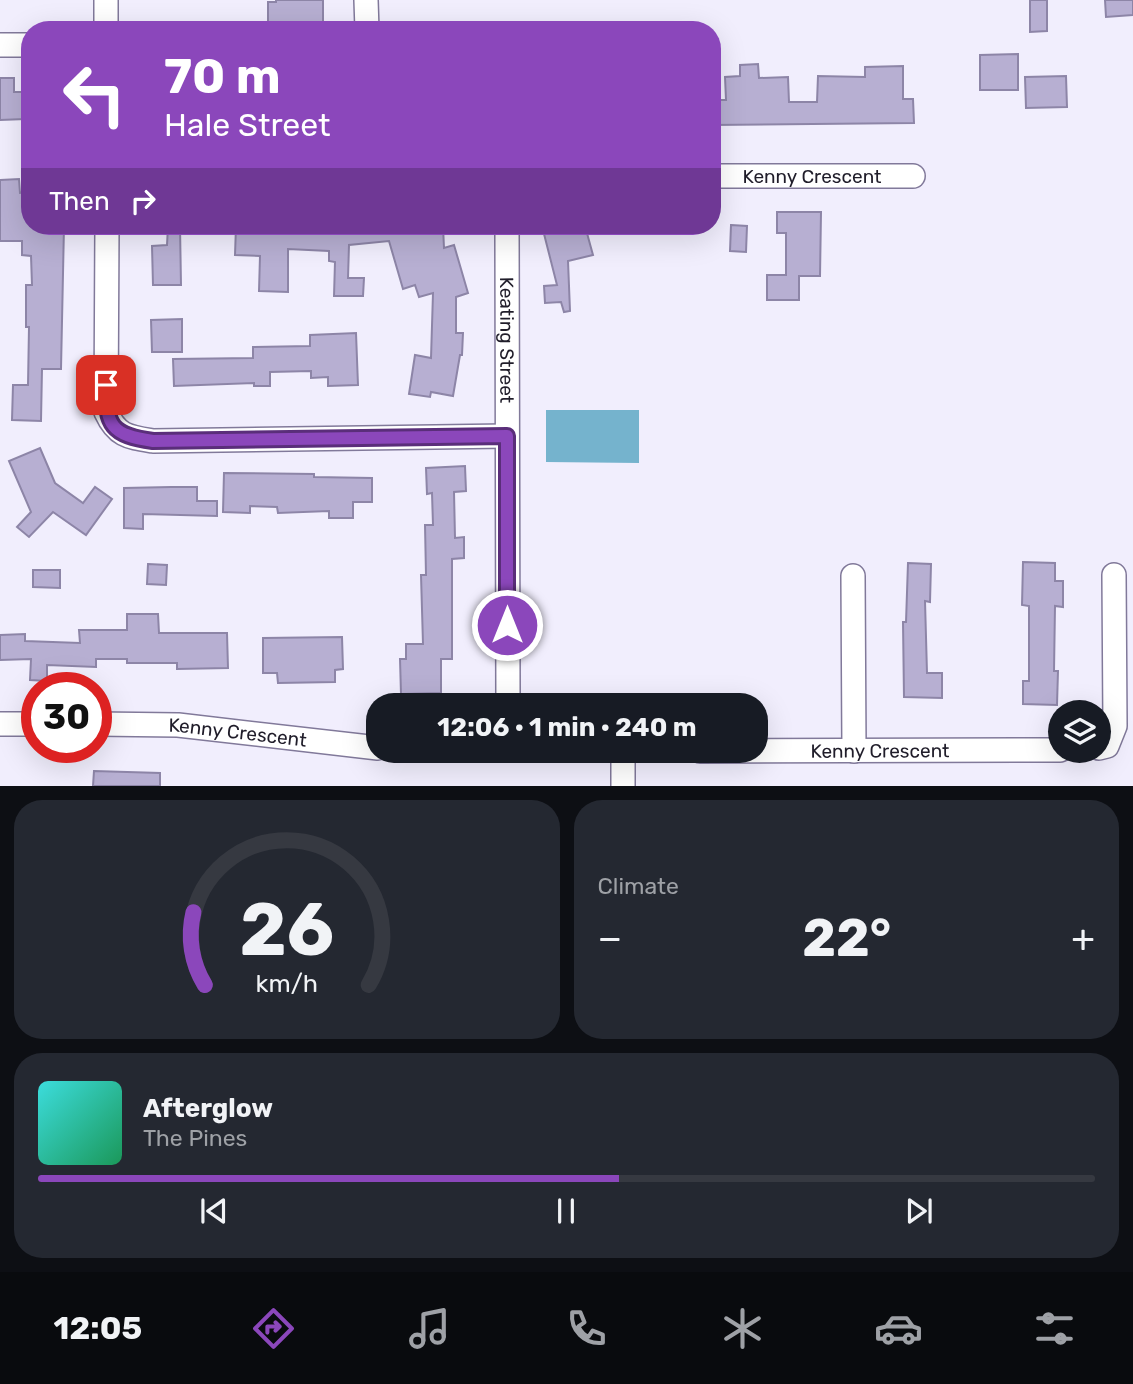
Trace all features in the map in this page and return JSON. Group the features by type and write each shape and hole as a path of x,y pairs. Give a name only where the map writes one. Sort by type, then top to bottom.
{"street":[{"path":"106,0 106,21"},
{"path":"366,0 367,21"},
{"path":"0,45 21,45"},
{"name":"Kenny Crescent","path":"721,176 912,176"},
{"path":"107,235 106,412 113,426 130,438 153,441 507,436"},
{"name":"Keating Street","path":"507,235 508,693"},
{"path":"1111,736 1115,726 1114,575"},
{"path":"853,576 854,751"},
{"path":"0,724 21,724"},
{"name":"Kenny Crescent","path":"112,724 178,725 366,747"},
{"name":"Kenny Crescent","path":"768,751 1048,750"},
{"path":"622,763 622,786"}],"water":[{"path":"546,410 639,410 639,463 546,462"}],"building":[{"path":"323,0 323,21 268,21 268,2"},
{"path":"1030,0 1047,0 1047,31 1030,32"},
{"path":"1105,0 1133,0 1133,15 1106,17"},
{"path":"1018,54 1018,90 980,90 980,55"},
{"path":"758,64 759,78 788,77 789,102 817,102 818,76 865,77 865,67 903,66 903,99 913,99 914,123 721,125 721,100 726,100 725,77 740,76 740,65"},
{"path":"1066,76 1067,107 1026,108 1025,77"},
{"path":"0,78 14,78 14,92 21,92 21,119 0,120"},
{"path":"19,179 21,235 64,235 61,369 42,369 41,421 12,420 13,385 28,385 29,327 26,327 26,285 32,285 31,256 22,255 22,241 0,241 0,180"},
{"path":"777,212 821,212 820,276 799,276 799,300 767,300 767,275 786,275 786,233 777,233"},
{"path":"731,225 747,226 746,252 730,251"},
{"path":"168,235 180,235 181,285 153,285 152,246 167,245"},
{"path":"236,235 443,235 444,248 454,245 468,293 456,297 456,333 463,333 462,355 453,396 431,392 430,397 409,394 415,355 431,358 433,293 419,297 415,285 403,289 389,241 349,245 348,278 364,278 363,296 334,296 335,262 329,261 329,251 288,249 288,292 259,291 260,256 235,255"},
{"path":"544,235 587,235 593,255 568,261 570,311 564,312 561,302 545,303 544,286 557,285"},
{"path":"182,319 182,352 152,352 151,320"},
{"path":"356,333 358,385 328,386 328,377 311,378 311,371 270,372 270,386 254,386 254,383 174,386 173,359 253,358 253,347 310,346 310,335"},
{"path":"40,448 55,483 83,503 95,487 112,499 86,535 53,512 29,537 17,527 31,512 9,461"},
{"path":"465,466 466,491 454,492 455,538 464,537 464,558 452,559 452,659 441,659 441,693 401,693 400,659 406,659 406,644 423,644 421,575 426,575 425,525 433,525 432,493 427,494 426,468"},
{"path":"224,473 372,478 372,502 353,502 353,518 329,518 329,511 278,513 277,507 250,506 250,513 223,512"},
{"path":"197,487 197,501 217,501 217,516 143,514 143,529 124,528 124,488"},
{"path":"1023,562 1055,563 1055,581 1063,581 1063,607 1055,606 1054,671 1058,671 1057,700 1048,700 1048,705 1023,704 1023,681 1029,681 1029,606 1022,605"},
{"path":"908,563 931,564 930,602 925,601 927,673 942,673 942,698 904,697 903,622 906,622"},
{"path":"148,564 167,565 166,585 147,584"},
{"path":"33,570 60,570 60,588 33,587"},
{"path":"127,614 158,614 159,633 227,633 228,668 177,669 177,663 127,663 127,659 96,659 96,667 47,665 47,672 30,672 31,659 0,660 0,635 25,634 25,641 80,643 79,630 127,630"},
{"path":"342,637 343,669 335,670 335,682 278,683 277,673 263,673 263,638"},
{"path":"94,771 160,773 160,786 93,786"}],"route":[{"path":"106,385 106,412 113,426 130,438 153,441 507,436 507,625"}]}
